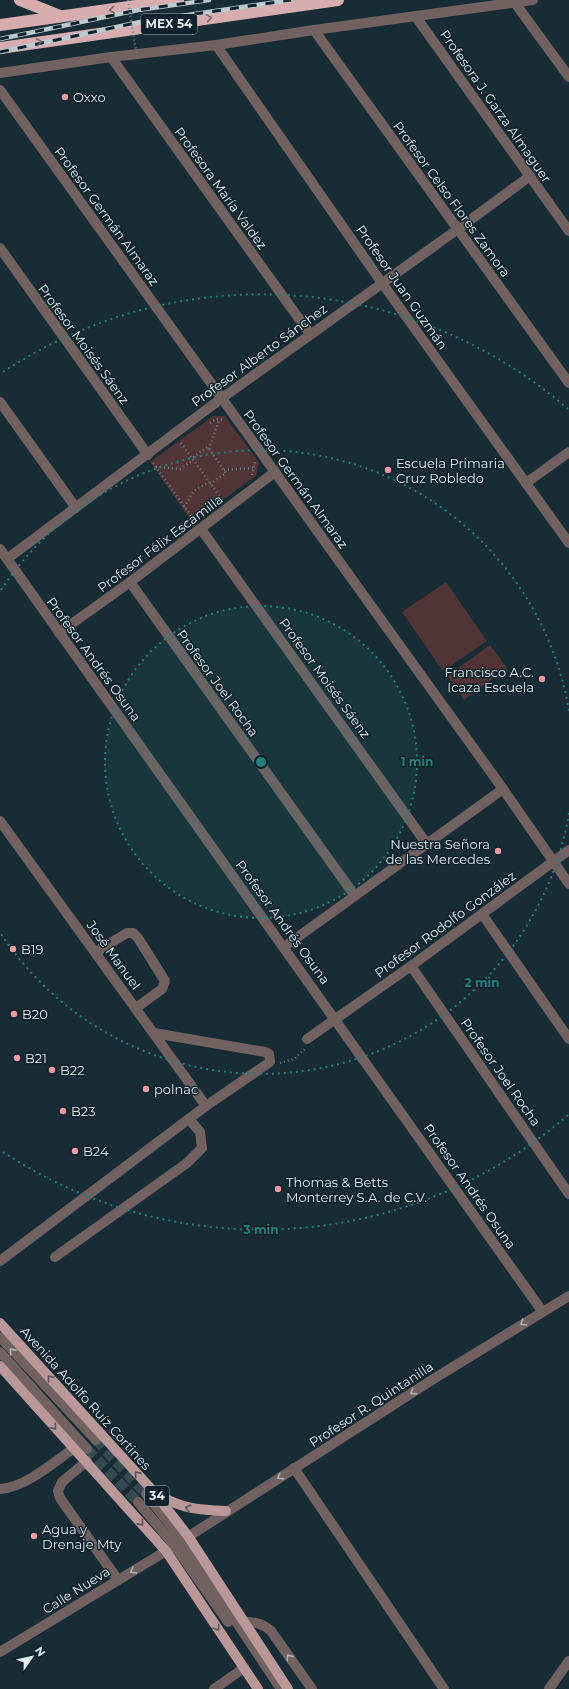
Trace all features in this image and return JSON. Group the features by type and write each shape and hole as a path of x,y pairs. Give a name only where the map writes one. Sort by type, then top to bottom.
{"highway":[{"path":"20,0 61,17"},
{"name":"MEX 54","path":"0,25 178,0"},
{"name":"MEX 54","path":"0,48 338,0"}],"main road":[{"name":"Avenida Adolfo Ruíz Cortines","path":"0,1322 150,1493 244,1668 258,1689"},
{"name":"Avenida Adolfo Ruíz Cortines","path":"0,1366 86,1461 177,1543 243,1622 288,1689"},
{"path":"150,1493 196,1510 226,1511"}],"street":[{"path":"0,73 112,57 216,46 314,30 533,0"},
{"path":"515,3 569,77"},
{"name":"Profesora J. Garza Almaguer","path":"416,17 569,231"},
{"name":"Profesor Celso Flores Zamora","path":"314,30 569,383"},
{"name":"Profesor Juan Guzmán","path":"216,46 382,283 569,543"},
{"name":"Profesora María Valdez","path":"112,57 310,334"},
{"name":"Profesor Germán Almaraz","path":"0,90 503,789 569,884"},
{"name":"Profesor Alberto Sánchez","path":"7,559 148,455 222,398 530,176"},
{"name":"Profesor Moisés Sáenz","path":"0,248 148,455"},
{"path":"0,402 76,508"},
{"path":"526,483 569,452"},
{"name":"Profesor Félix Escamilla","path":"59,633 202,529 275,472"},
{"name":"Profesor Moisés Sáenz","path":"202,529 426,843"},
{"name":"Profesor Andrés Osuna","path":"0,550 335,1018 542,1311"},
{"name":"Profesor Joel Rocha","path":"130,582 355,896"},
{"path":"284,947 426,843 503,789"},
{"name":"José Manuel","path":"0,821 206,1106"},
{"name":"Profesor Rodolfo González","path":"307,1039 411,966 569,850"},
{"path":"482,914 569,1039"},
{"path":"96,952 127,933 133,933 138,938 165,981 162,989 136,1008"},
{"name":"Profesor Joel Rocha","path":"411,966 569,1194"},
{"path":"0,1261 206,1106 270,1062 269,1054 265,1052 154,1033"},
{"path":"55,1257 187,1163 202,1148 200,1132 189,1119"},
{"name":"Profesor R. Quintanilla","path":"177,1543 435,1378 542,1311 569,1296"},
{"path":"0,1338 96,1440"},
{"path":"0,1352 87,1448"},
{"path":"0,1489 12,1488 24,1482 74,1448"},
{"path":"86,1461 62,1482 58,1491 64,1503 118,1580"},
{"path":"294,1468 444,1689"},
{"path":"138,1502 177,1543 281,1689"},
{"path":"177,1543 274,1689"},
{"name":"Calle Nueva","path":"0,1652 177,1543"},
{"path":"243,1622 257,1622 265,1625 271,1631 312,1689"},
{"path":"549,1689 569,1661"},
{"path":"214,1689 244,1668"}],"path":[{"path":"128,0 137,58"},
{"path":"204,427 216,419 226,421"},
{"path":"209,449 219,420"},
{"path":"175,447 187,439"},
{"path":"181,443 221,498 226,494"},
{"path":"156,467 180,469 208,447 209,449"},
{"path":"184,507 194,491 226,473 209,449"},
{"path":"158,459 153,463 193,519"},
{"path":"248,478 253,474 255,461"},
{"path":"224,470 254,468"},
{"path":"270,1062 283,1063 294,1059 304,1051 307,1039"}],"shaded area":[{"path":"213,416 225,416 259,463 256,476 192,522 150,462"},
{"path":"446,582 487,641 443,671 402,612"},
{"path":"490,645 507,668 464,700 447,676"}],"tunnel":[{"path":"96,1440 146,1494"},
{"path":"87,1449 138,1502"}],"railway":[{"path":"0,39 138,10 209,0"},
{"path":"0,52 140,22 291,0"}],"place":[{"name":"Oxxo","path":"65,97"},
{"name":"Escuela Primaria Cruz Robledo","path":"388,470"},
{"name":"Francisco A.C. Icaza Escuela","path":"542,679"},
{"name":"Nuestra Señora de las Mercedes","path":"498,851"},
{"name":"B19","path":"13,949"},
{"name":"B20","path":"14,1014"},
{"name":"B21","path":"17,1058"},
{"name":"B22","path":"52,1070"},
{"name":"polnac","path":"146,1089"},
{"name":"B23","path":"63,1111"},
{"name":"B24","path":"75,1151"},
{"name":"Thomas & Betts Monterrey S.A. de C.V.","path":"278,1189"},
{"name":"Agua y Drenaje Mty","path":"34,1536"}]}
